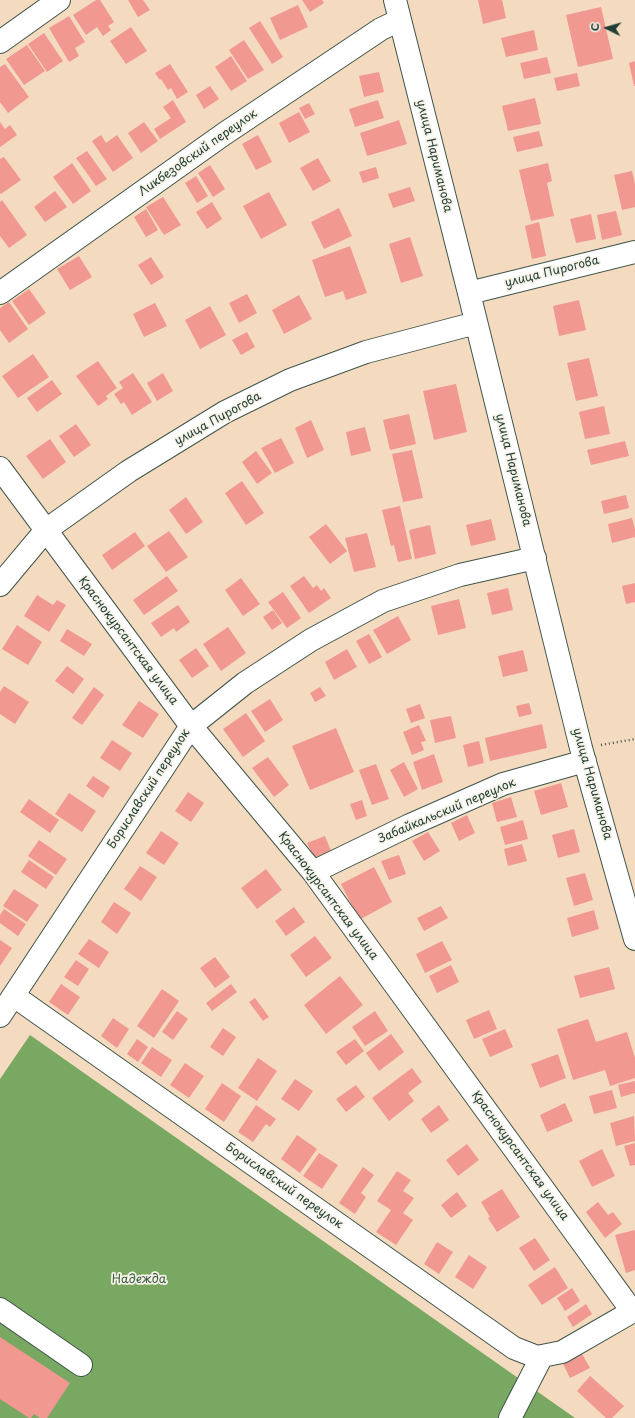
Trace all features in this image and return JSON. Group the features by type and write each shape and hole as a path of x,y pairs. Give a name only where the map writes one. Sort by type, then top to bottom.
{"street":[{"path":"0,42 59,0"},
{"name":"Ликбезовский переулок","path":"0,293 224,134 381,29 397,10"},
{"name":"улица Нариманова","path":"397,10 470,293 476,323 583,755 635,939"},
{"name":"улица Пирогова","path":"470,293 635,252"},
{"name":"улица Пирогова","path":"0,585 46,530 129,471 225,412 290,380 366,352 476,323"},
{"name":"Краснокурсантская улица","path":"0,468 191,726 313,872 634,1310"},
{"name":"Бориславский переулок","path":"0,1016 191,726 245,683 311,640 383,601 460,575 535,558"},
{"name":"Забайкальский переулок","path":"313,872 410,825 503,784 583,755"},
{"name":"Бориславский переулок","path":"14,996 514,1348 537,1357 552,1354"},
{"path":"0,1309 81,1365"},
{"path":"510,1418 552,1354 634,1310"}],"path":[{"path":"583,755 635,739"}],"green space":[{"name":"Надежда","path":"30,1035 575,1418 0,1418 0,1079"}],"building":[{"path":"96,0 100,0 114,22 108,26 111,30 103,36 97,27 86,35 73,15"},
{"path":"128,0 143,0 150,10 138,17"},
{"path":"302,0 322,0 324,3 310,12"},
{"path":"478,0 502,0 506,18 483,24"},
{"path":"298,5 308,27 280,40 270,18"},
{"path":"601,7 613,59 578,67 566,15"},
{"path":"69,16 85,42 75,48 79,56 69,62 49,28"},
{"path":"260,21 283,57 272,64 249,28"},
{"path":"131,27 147,51 126,64 110,41"},
{"path":"534,30 538,50 506,57 501,38"},
{"path":"44,33 63,61 47,72 28,44"},
{"path":"244,40 264,70 248,79 229,50"},
{"path":"27,45 45,71 24,85 6,59"},
{"path":"231,56 247,81 231,91 215,67"},
{"path":"547,57 551,73 524,79 520,63"},
{"path":"635,61 635,86 634,86 629,63"},
{"path":"5,64 29,97 8,113 0,102 0,67"},
{"path":"170,64 188,92 177,99 171,88 168,90 155,73"},
{"path":"379,72 384,92 364,97 359,76"},
{"path":"577,73 580,86 557,91 554,78"},
{"path":"210,86 219,99 204,109 196,95"},
{"path":"535,98 541,124 508,131 502,106"},
{"path":"173,100 186,122 160,139 154,129 171,118 163,107"},
{"path":"378,100 384,118 355,127 349,109"},
{"path":"309,103 315,114 305,119 299,108"},
{"path":"299,112 310,132 289,143 279,123"},
{"path":"399,120 407,144 367,156 360,133"},
{"path":"0,122 5,129 10,125 17,135 0,147"},
{"path":"144,122 158,141 141,153 128,133"},
{"path":"539,131 543,146 517,152 513,137"},
{"path":"101,135 106,143 117,135 133,158 113,172 92,141"},
{"path":"258,135 272,162 256,170 242,144"},
{"path":"87,151 107,179 96,186 76,158"},
{"path":"4,157 21,180 1,194 0,159"},
{"path":"318,158 331,181 313,191 300,168"},
{"path":"72,163 91,191 73,204 53,177"},
{"path":"548,163 552,181 547,183 554,216 531,221 519,170"},
{"path":"210,165 225,189 213,197 198,173"},
{"path":"376,167 379,178 363,183 359,172"},
{"path":"632,171 635,184 635,207 622,210 614,175"},
{"path":"196,176 208,196 197,203 185,183"},
{"path":"410,187 415,201 393,208 388,194"},
{"path":"55,191 67,207 45,222 34,207"},
{"path":"269,192 287,225 261,239 243,206"},
{"path":"163,197 181,225 164,235 146,207"},
{"path":"2,200 27,235 9,248 0,236 0,202"},
{"path":"212,202 222,219 207,229 196,212"},
{"path":"339,208 352,236 324,249 311,222"},
{"path":"146,209 158,230 146,237 134,217"},
{"path":"616,211 622,235 602,240 597,215"},
{"path":"591,214 596,239 576,243 570,219"},
{"path":"539,222 546,256 532,259 525,226"},
{"path":"410,237 423,276 401,283 389,244"},
{"path":"350,246 367,293 346,300 343,291 325,297 312,260"},
{"path":"79,256 92,277 70,290 57,269"},
{"path":"151,257 164,277 151,285 138,265"},
{"path":"29,289 46,313 29,325 12,301"},
{"path":"247,294 257,313 239,323 229,303"},
{"path":"299,295 312,319 284,334 272,310"},
{"path":"579,300 586,330 559,336 553,306"},
{"path":"9,302 28,329 9,343 0,330 0,308"},
{"path":"155,303 167,326 144,337 133,314"},
{"path":"210,306 226,335 200,349 185,320"},
{"path":"247,332 255,347 241,355 232,340"},
{"path":"33,354 49,377 18,398 2,376"},
{"path":"589,358 598,396 576,401 567,363"},
{"path":"98,361 117,388 106,396 108,399 98,406 76,376"},
{"path":"133,373 152,402 132,415 124,402 121,404 114,394 123,388 119,382"},
{"path":"163,373 173,391 157,401 147,383"},
{"path":"52,380 62,394 37,412 27,398"},
{"path":"456,384 467,432 434,440 423,391"},
{"path":"604,406 610,434 585,439 579,412"},
{"path":"409,414 416,444 390,450 383,420"},
{"path":"311,420 324,450 307,458 295,428"},
{"path":"76,424 91,445 74,457 59,436"},
{"path":"365,427 371,451 351,456 346,432"},
{"path":"281,438 294,463 275,473 261,448"},
{"path":"50,439 66,462 43,479 26,456"},
{"path":"625,441 629,456 591,465 587,450"},
{"path":"412,450 423,498 403,502 392,454"},
{"path":"256,451 272,473 257,484 242,462"},
{"path":"242,481 264,513 246,525 225,493"},
{"path":"626,495 629,508 604,514 601,501"},
{"path":"186,497 203,522 186,534 169,510"},
{"path":"400,506 412,559 398,562 394,545 391,546 382,510"},
{"path":"632,518 635,529 635,537 612,543 608,524"},
{"path":"491,519 496,540 471,546 466,525"},
{"path":"326,524 347,551 330,564 309,537"},
{"path":"430,525 436,554 415,559 409,530"},
{"path":"169,531 188,557 166,572 147,546"},
{"path":"135,532 145,546 112,570 102,555"},
{"path":"367,533 376,567 354,572 345,538"},
{"path":"167,576 178,591 144,615 133,600"},
{"path":"304,576 313,588 317,585 321,591 324,588 331,598 309,613 290,586"},
{"path":"241,578 260,604 243,616 225,590"},
{"path":"635,583 635,602 626,604 622,586"},
{"path":"508,588 513,610 492,615 487,593"},
{"path":"283,592 301,618 287,628 268,602"},
{"path":"37,595 53,605 57,600 66,605 49,632 24,616"},
{"path":"459,599 466,628 438,635 431,606"},
{"path":"178,605 190,622 176,632 174,628 161,637 151,623"},
{"path":"273,610 282,623 272,630 263,617"},
{"path":"398,616 411,640 387,654 373,630"},
{"path":"17,625 42,642 28,665 2,649"},
{"path":"228,627 246,653 221,671 203,644"},
{"path":"67,629 92,644 84,656 60,641"},
{"path":"369,634 382,657 369,664 356,641"},
{"path":"196,648 209,666 192,678 179,660"},
{"path":"347,649 357,667 334,680 325,662"},
{"path":"523,650 528,671 503,677 498,656"},
{"path":"67,666 84,679 73,694 55,681"},
{"path":"4,686 29,702 15,724 0,714 0,692"},
{"path":"94,687 104,695 82,725 72,718"},
{"path":"320,687 326,696 315,702 310,693"},
{"path":"270,699 283,720 265,732 251,711"},
{"path":"139,701 159,714 143,738 122,725"},
{"path":"529,703 532,714 519,717 516,706"},
{"path":"420,704 425,718 411,723 406,709"},
{"path":"246,713 265,741 243,757 223,729"},
{"path":"451,716 456,738 435,743 430,720"},
{"path":"542,724 547,748 490,761 485,738"},
{"path":"419,725 426,741 421,742 424,750 412,755 403,732"},
{"path":"336,728 354,772 310,790 292,746"},
{"path":"112,740 132,753 120,771 100,758"},
{"path":"479,741 484,763 468,767 463,745"},
{"path":"434,754 443,782 422,790 413,762"},
{"path":"268,757 289,785 274,797 252,768"},
{"path":"404,762 418,789 404,797 390,770"},
{"path":"376,764 389,799 372,805 359,770"},
{"path":"93,776 110,787 103,798 86,786"},
{"path":"561,783 568,807 541,815 534,791"},
{"path":"188,792 204,803 191,822 175,811"},
{"path":"69,793 96,811 82,832 55,814"},
{"path":"511,797 517,817 497,822 492,803"},
{"path":"29,799 59,820 50,833 20,812"},
{"path":"362,800 367,816 356,820 350,804"},
{"path":"467,815 475,833 459,841 451,823"},
{"path":"523,820 528,839 505,845 500,827"},
{"path":"574,829 580,852 558,858 552,835"},
{"path":"161,831 179,843 164,865 146,853"},
{"path":"428,832 440,851 424,861 412,841"},
{"path":"325,836 331,851 314,858 307,843"},
{"path":"39,840 67,859 56,875 28,856"},
{"path":"522,844 527,861 508,866 504,849"},
{"path":"399,855 406,874 389,880 381,861"},
{"path":"29,860 54,877 46,889 21,872"},
{"path":"140,866 157,877 141,901 124,889"},
{"path":"374,867 392,902 359,920 341,884"},
{"path":"266,869 282,890 257,909 241,888"},
{"path":"585,873 593,900 574,906 566,878"},
{"path":"14,889 39,905 27,922 3,906"},
{"path":"114,902 131,913 117,934 101,922"},
{"path":"441,906 448,918 424,931 417,918"},
{"path":"294,907 305,922 286,936 275,921"},
{"path":"4,909 26,924 18,936 0,923 0,915"},
{"path":"594,910 599,929 572,937 567,918"},
{"path":"315,936 332,958 306,977 290,955"},
{"path":"89,939 109,952 99,968 78,954"},
{"path":"0,940 12,948 0,966"},
{"path":"442,941 452,960 425,973 416,954"},
{"path":"215,957 230,977 215,988 200,968"},
{"path":"76,960 89,969 78,986 64,977"},
{"path":"451,965 459,982 437,993 429,976"},
{"path":"609,967 615,989 580,998 574,976"},
{"path":"340,976 363,1005 326,1034 304,1005"},
{"path":"61,984 80,997 68,1015 49,1002"},
{"path":"231,984 237,992 212,1011 206,1003"},
{"path":"162,989 179,1001 154,1038 137,1026"},
{"path":"255,998 269,1017 263,1021 249,1002"},
{"path":"489,1010 497,1029 474,1039 466,1020"},
{"path":"177,1011 188,1019 173,1040 162,1032"},
{"path":"375,1011 388,1031 365,1046 352,1027"},
{"path":"113,1018 129,1029 117,1048 101,1036"},
{"path":"588,1019 596,1042 627,1032 635,1058 635,1078 610,1086 605,1070 573,1080 557,1029"},
{"path":"223,1028 236,1037 223,1056 210,1047"},
{"path":"505,1029 513,1047 490,1057 482,1039"},
{"path":"391,1034 404,1052 379,1071 366,1053"},
{"path":"137,1039 148,1047 138,1062 127,1054"},
{"path":"355,1039 364,1051 346,1065 336,1052"},
{"path":"152,1047 172,1060 161,1077 141,1063"},
{"path":"558,1054 566,1078 540,1088 531,1064"},
{"path":"258,1058 277,1071 257,1101 238,1088"},
{"path":"185,1063 204,1076 189,1098 170,1085"},
{"path":"412,1068 422,1082 408,1093 414,1101 389,1121 372,1098"},
{"path":"295,1079 313,1091 299,1111 281,1099"},
{"path":"635,1081 635,1093 621,1097 618,1085"},
{"path":"222,1083 241,1096 224,1122 205,1109"},
{"path":"356,1085 365,1097 346,1112 336,1099"},
{"path":"612,1090 617,1108 594,1114 589,1096"},
{"path":"565,1103 573,1121 547,1132 540,1115"},
{"path":"256,1105 276,1119 270,1127 266,1124 253,1142 238,1132"},
{"path":"439,1105 449,1120 431,1133 421,1119"},
{"path":"634,1116 635,1141 616,1146 610,1123"},
{"path":"297,1135 317,1149 300,1173 281,1159"},
{"path":"635,1143 635,1165 630,1166 624,1146"},
{"path":"467,1144 479,1160 458,1176 446,1160"},
{"path":"602,1149 615,1176 592,1187 579,1161"},
{"path":"319,1153 338,1165 322,1189 303,1176"},
{"path":"363,1167 374,1175 361,1193 366,1197 355,1214 339,1203"},
{"path":"397,1171 411,1180 403,1191 414,1198 403,1213 413,1220 396,1245 376,1232 391,1210 377,1201"},
{"path":"502,1189 520,1217 497,1232 488,1218 490,1217 481,1202"},
{"path":"457,1192 467,1206 451,1218 441,1205"},
{"path":"598,1202 608,1215 613,1212 622,1224 605,1238 586,1212"},
{"path":"635,1230 635,1270 626,1273 615,1235"},
{"path":"535,1238 550,1260 534,1271 519,1248"},
{"path":"437,1242 453,1252 439,1274 424,1264"},
{"path":"469,1255 487,1267 473,1289 455,1277"},
{"path":"555,1267 568,1288 542,1305 528,1285"},
{"path":"572,1288 580,1301 565,1311 557,1298"},
{"path":"586,1304 592,1314 573,1327 567,1317"},
{"path":"0,1337 70,1383 47,1418 40,1418 34,1414 31,1418 29,1418 0,1399"},
{"path":"581,1352 590,1368 570,1378 562,1362"},
{"path":"590,1376 624,1406 612,1418 606,1418 577,1391"}]}
